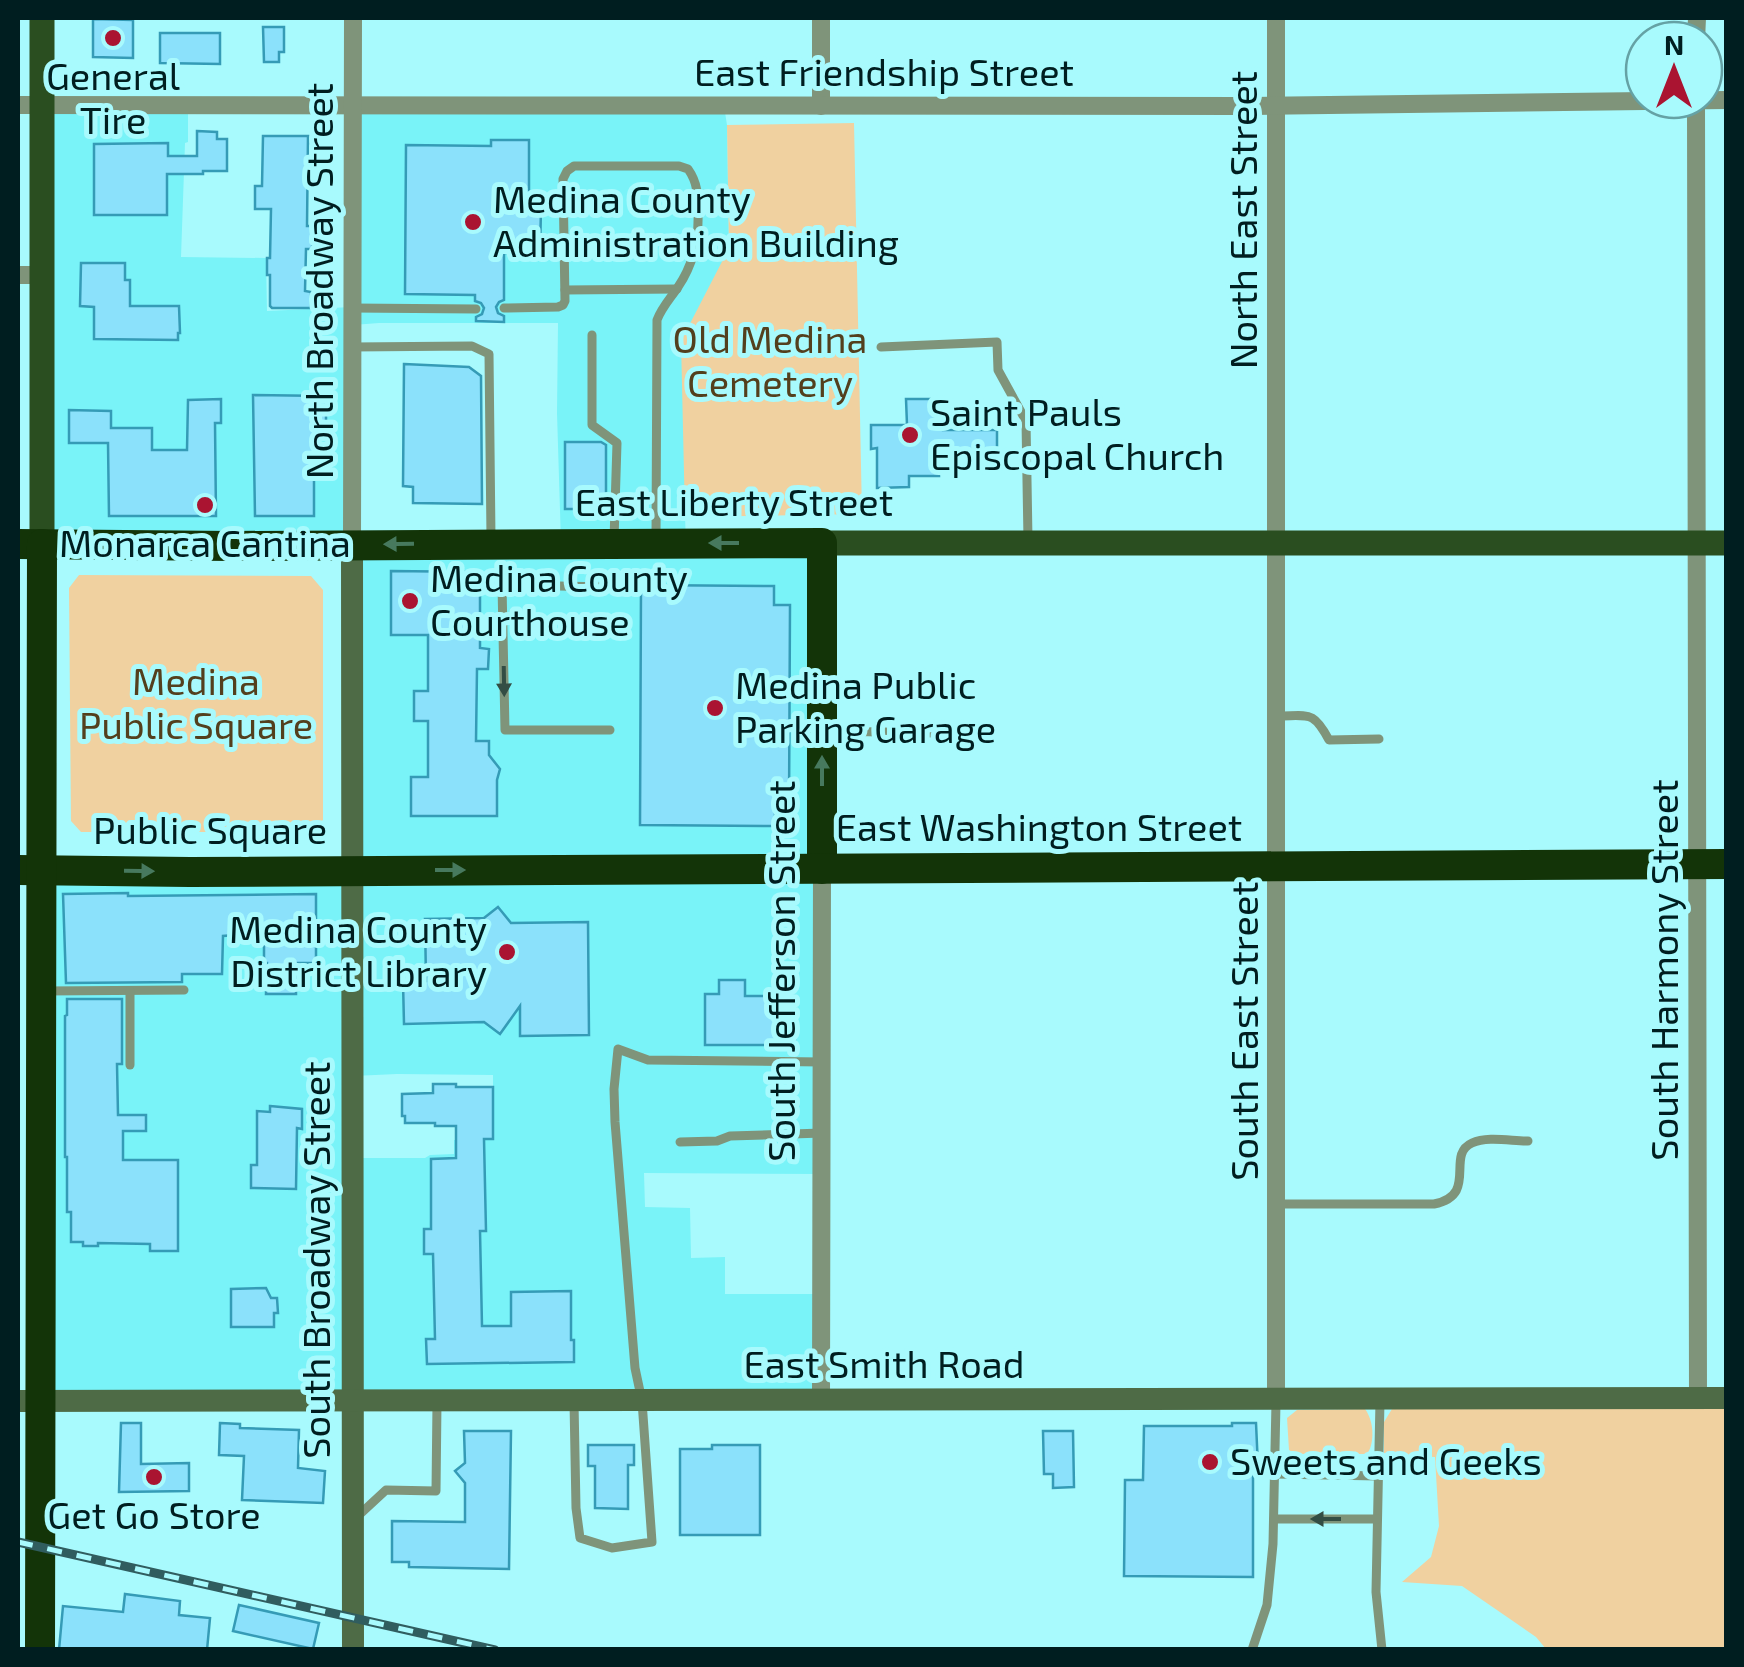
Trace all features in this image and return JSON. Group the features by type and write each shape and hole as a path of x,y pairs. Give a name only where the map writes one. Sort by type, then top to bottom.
{"highway":[{"name":"East Liberty Street","path":"30,544 822,543"},
{"name":"South Jefferson Street","path":"822,543 822,869"},
{"path":"30,544 30,870 42,991 30,1401 40,1650"},
{"name":"East Washington Street","path":"353,871 1712,864"},
{"name":"Public Square","path":"30,870 353,871"}],"main road":[{"path":"30,544 30,105 42,18"},
{"name":"East Liberty Street","path":"822,543 1726,543"}],"street":[{"name":"North Broadway Street","path":"352,545 353,18"},
{"path":"820,18 821,106"},
{"name":"North East Street","path":"1276,18 1277,543"},
{"name":"East Friendship Street","path":"30,105 1276,105 1624,101"},
{"name":"South Harmony Street","path":"1696,120 1696,543 1712,864 1698,1398"},
{"name":"South East Street","path":"1276,1399 1277,543"},
{"name":"Public Square","path":"352,545 353,871"},
{"name":"South Jefferson Street","path":"821,1400 822,869"},
{"name":"South Broadway Street","path":"353,871 353,1650"},
{"name":"East Smith Road","path":"30,1401 1726,1398"}],"lane":[{"path":"504,308 558,307 565,301 563,179 567,171 574,166 688,169 698,188 696,248 657,320 656,543"},
{"path":"565,290 677,289"},
{"path":"352,308 476,309"},
{"path":"592,335 592,424 617,443 614,543"},
{"path":"881,346 997,342 998,370 1026,421 1028,543"},
{"path":"352,348 472,346 489,354 490,543"},
{"path":"609,587 502,585 504,730 610,730"},
{"path":"1278,716 1311,716 1318,720 1328,740 1380,739"},
{"path":"822,730 984,734"},
{"path":"130,990 130,1065"},
{"path":"42,991 184,990"},
{"path":"574,1400 580,1538 612,1548 652,1542 614,1122 618,1048 648,1060 822,1062"},
{"path":"680,1142 822,1133"},
{"path":"1277,1204 1447,1202 1457,1192 1461,1160 1468,1145 1528,1141"},
{"path":"1380,1398 1376,1592 1382,1650"},
{"path":"1252,1650 1267,1605 1274,1519 1276,1399"},
{"path":"352,1521 386,1490 436,1491 437,1400"},
{"path":"1274,1474 1378,1476"},
{"path":"1274,1519 1377,1519"}],"shaded area":[{"path":"42,105 188,105 181,257 266,258 267,311 352,307 353,105 724,106 729,248 685,517 686,542 822,543 822,1174 644,1173 645,1207 690,1208 691,1258 725,1257 725,1294 821,1294 821,1400 42,1401 42,870 352,871 352,545 42,544","holes":["558,323 561,543 352,545 353,325","493,1075 493,1139 454,1140 454,1154 425,1158 353,1158 353,1076"]}],"green space":[{"name":"Old Medina Cemetery","path":"854,123 862,514 685,517 681,341 729,248 727,125"},
{"name":"Medina Public Square","path":"79,575 311,576 323,590 323,820 311,832 81,832 71,821 69,588"},
{"path":"1365,1409 1372,1432 1367,1454 1296,1454 1289,1450 1287,1418 1297,1410"},
{"path":"1392,1409 1726,1409 1726,1649 1546,1649 1536,1637 1462,1586 1402,1582 1431,1557 1439,1526 1435,1457 1384,1455 1384,1422"}],"building":[{"name":"General Tire","path":"93,19 133,20 133,58 93,57"},
{"path":"263,27 284,27 284,52 279,52 279,62 264,62"},
{"path":"160,33 220,33 220,64 160,63"},
{"path":"197,131 217,132 217,139 227,139 227,171 167,174 167,215 94,215 94,144 168,143 168,156 197,156"},
{"path":"263,136 308,136 307,226 313,226 312,249 306,249 305,291 311,292 311,308 270,306 267,258 271,209 255,209 255,186 262,186"},
{"name":"Medina County Administration Building","path":"491,140 529,140 529,208 541,208 540,253 504,253 504,300 496,307 504,322 476,321 484,308 475,301 475,295 405,294 406,145 491,146"},
{"path":"81,263 125,263 125,280 130,280 130,306 179,306 178,340 94,339 94,307 80,306"},
{"path":"404,364 469,367 481,376 482,504 413,503 413,487 403,486"},
{"path":"253,395 326,396 326,437 314,437 314,516 255,516"},
{"path":"221,399 221,423 215,423 216,516 109,516 108,443 69,443 69,410 111,411 111,428 152,428 152,450 187,450 188,400"},
{"path":"906,399 942,399 943,430 997,430 997,466 969,466 969,454 938,454 939,476 909,476 909,487 877,488 877,448 871,449 871,425 907,425"},
{"path":"565,442 606,445 606,509 565,509"},
{"path":"391,571 480,572 480,648 489,649 488,669 477,669 476,741 489,741 489,755 500,769 497,816 411,816 411,777 428,777 428,721 414,721 414,691 428,691 428,635 391,635"},
{"name":"Medina Public Parking Garage","path":"641,585 774,586 774,605 790,605 789,810 775,810 775,826 640,825"},
{"path":"63,894 316,894 316,963 296,963 296,994 266,994 264,932 235,933 223,936 222,974 182,974 182,982 66,983"},
{"name":"Medina County District Library","path":"498,907 511,923 588,922 589,1035 520,1036 520,1006 500,1034 484,1022 404,1024 403,982 426,981 425,919 484,918"},
{"path":"719,980 745,980 745,996 795,996 795,1045 705,1045 705,994 719,994"},
{"path":"67,999 122,999 118,1115 146,1115 146,1131 123,1131 123,1160 178,1160 178,1251 150,1251 150,1244 83,1246 83,1242 71,1242 65,1157"},
{"path":"433,1084 493,1087 493,1139 484,1139 486,1231 480,1231 482,1326 511,1326 511,1292 571,1291 574,1362 427,1364 426,1339 435,1339 433,1254 424,1254 424,1229 431,1229 431,1159 456,1158 456,1126 405,1123 402,1094 433,1093"},
{"path":"270,1106 302,1109 302,1129 297,1128 296,1189 251,1188 251,1165 257,1165 257,1111 270,1112"},
{"path":"266,1288 271,1298 277,1298 274,1327 231,1327 231,1289"},
{"name":"Get Go Store","path":"121,1423 141,1423 141,1464 189,1463 189,1491 119,1492"},
{"path":"220,1423 240,1424 240,1428 299,1430 298,1468 325,1471 323,1503 242,1500 244,1456 219,1455"},
{"path":"1256,1423 1253,1577 1124,1576 1125,1480 1143,1480 1144,1426"},
{"path":"464,1431 511,1431 509,1569 409,1567 409,1562 392,1562 392,1521 465,1522 465,1483 455,1471 465,1463"},
{"path":"1043,1431 1073,1431 1074,1487 1053,1488 1053,1474 1044,1474"},
{"path":"588,1445 634,1445 634,1465 628,1465 628,1509 595,1508 595,1466 588,1466"},
{"path":"712,1445 760,1445 760,1535 680,1535 680,1449 712,1449"},
{"path":"125,1594 180,1601 179,1615 210,1618 207,1650 59,1650 63,1606 123,1612"},
{"path":"239,1605 319,1623 313,1649 233,1631"}],"railway":[{"path":"18,1542 495,1650"}],"place":[{"name":"General Tire","path":"113,38"},
{"name":"Medina County Administration Building","path":"473,222"},
{"name":"Saint Pauls Episcopal Church","path":"910,435"},
{"name":"Monarca Cantina","path":"205,505"},
{"name":"Medina County Courthouse","path":"410,601"},
{"name":"Medina Public Parking Garage","path":"715,708"},
{"name":"Medina County District Library","path":"507,952"},
{"name":"Sweets and Geeks","path":"1210,1462"},
{"name":"Get Go Store","path":"154,1477"}]}
